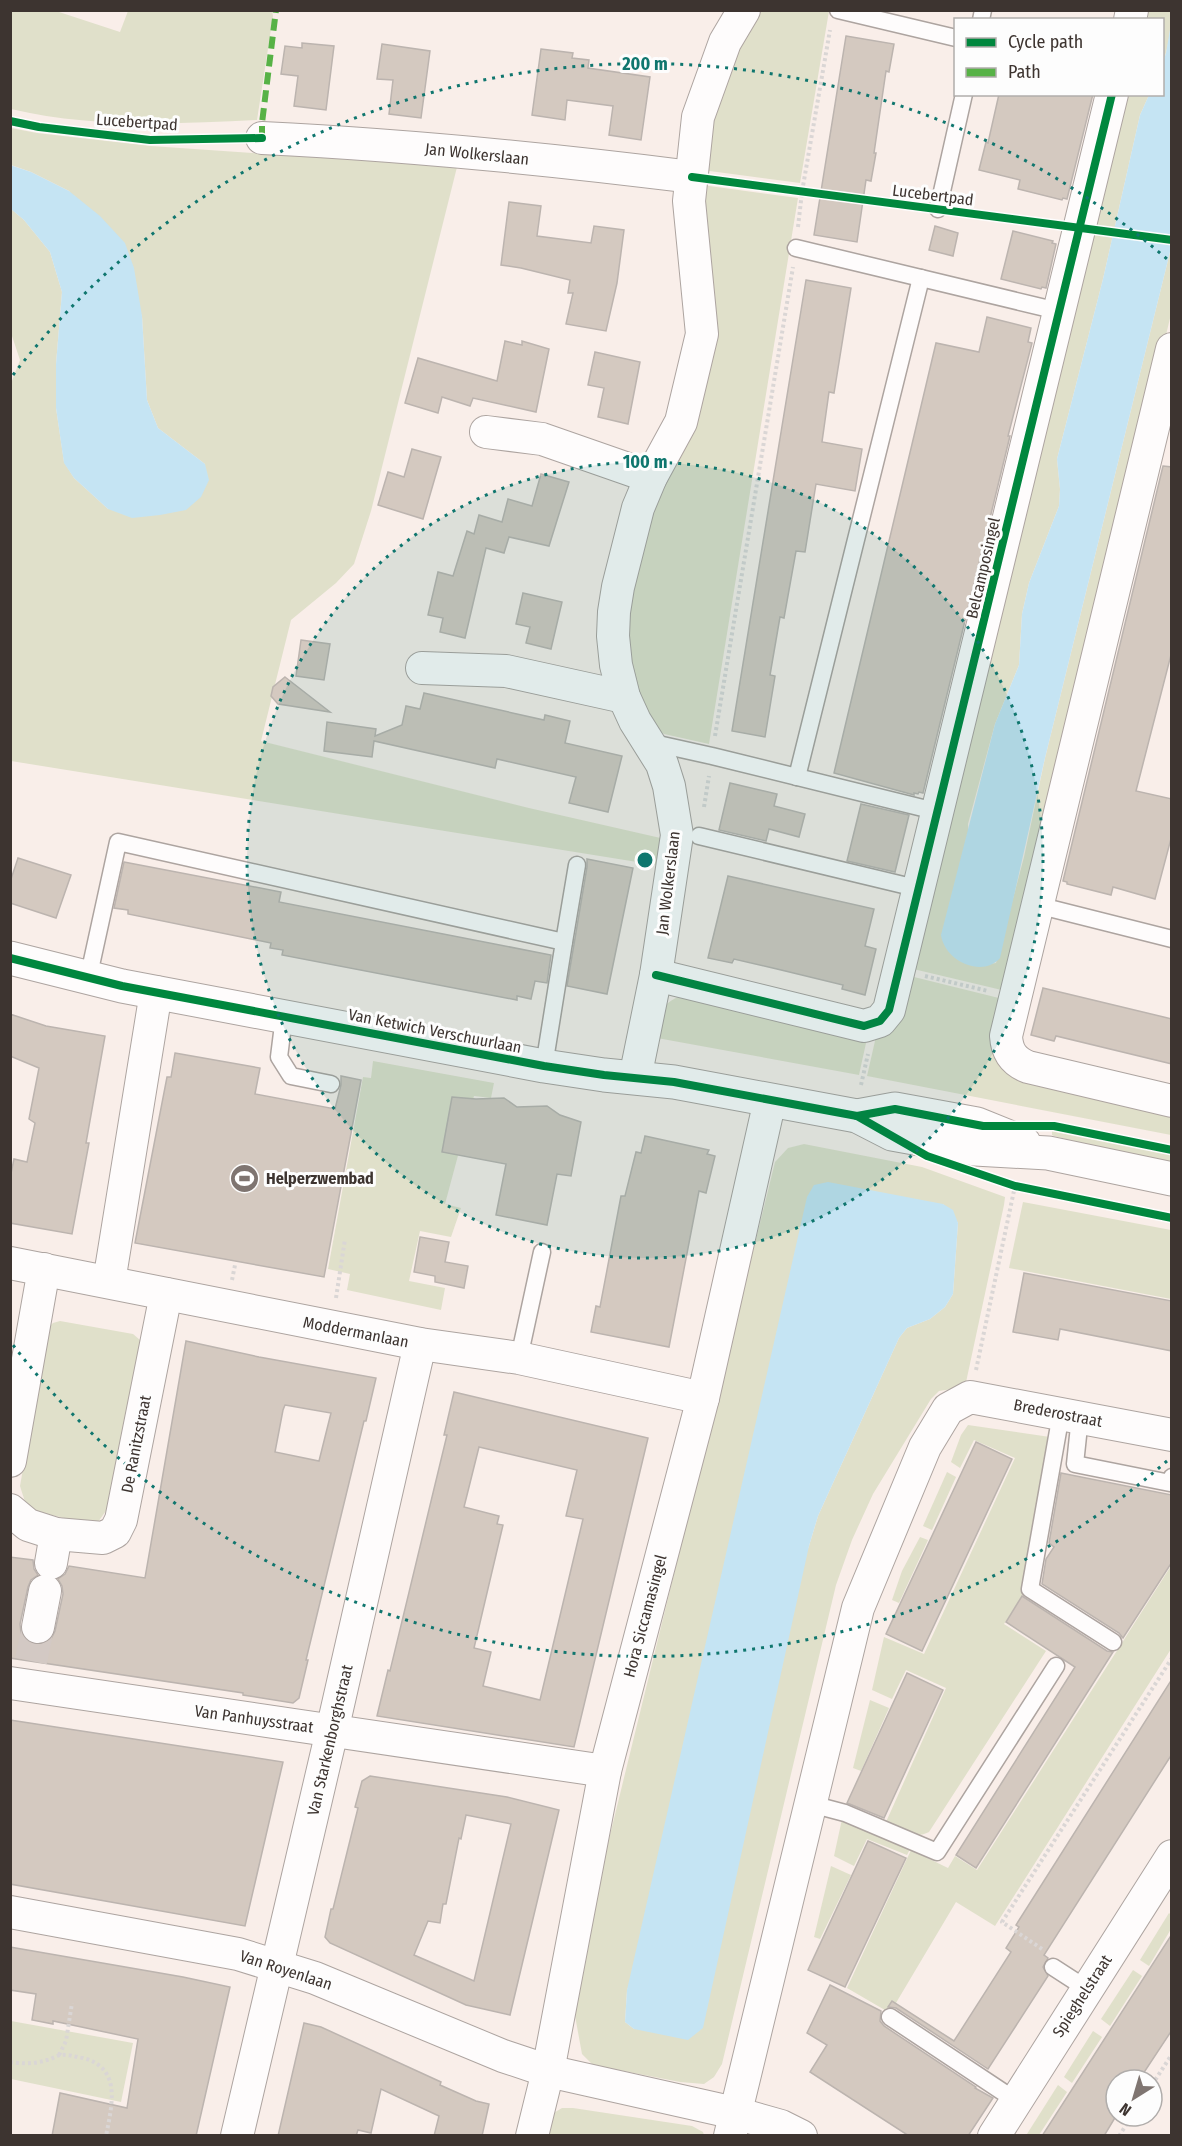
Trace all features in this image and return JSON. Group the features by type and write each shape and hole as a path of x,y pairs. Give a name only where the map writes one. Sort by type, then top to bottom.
{"main road":[{"name":"Van Ketwich Verschuurlaan","path":"10,958 88,979 544,1066 674,1082 855,1116 895,1109 977,1124 1048,1153 1172,1179"}],"street":[{"name":"Jan Wolkerslaan","path":"635,1078 656,975 677,835 669,786 662,764 635,721 624,697 616,665 613,636 614,612 638,508 651,477 681,422 702,334 689,201 698,117 725,42 744,10"},
{"name":"Belcamposingel","path":"865,1024 886,1016 900,969 1112,96"},
{"name":"Jan Wolkerslaan","path":"262,138 352,142 474,153 692,177"},
{"path":"1172,349 1006,1036 1011,1056 1018,1063 1028,1067 1172,1101"},
{"path":"486,432 542,439 651,477"},
{"path":"422,668 506,671 624,697"},
{"path":"656,975 865,1024"},
{"path":"109,1282 156,992"},
{"name":"Hora Siccamasingel","path":"532,2136 548,2071 605,1771 703,1398 770,1100"},
{"name":"Moddermanlaan","path":"10,1263 420,1344 519,1358 703,1398"},
{"path":"10,1461 44,1269"},
{"name":"De Ranitzstraat","path":"10,1510 28,1525 51,1562 115,1532 121,1520 166,1294"},
{"name":"Van Starkenborghstraat","path":"237,2136 420,1344"},
{"path":"733,2124 858,1608 925,1446 959,1403"},
{"name":"Brederostraat","path":"959,1403 1070,1416 1172,1435"},
{"path":"38,1627 51,1562"},
{"name":"Van Panhuysstraat","path":"22,1676 332,1731 605,1771"},
{"name":"Spieghelstraat","path":"994,2136 1172,1856"},
{"name":"Van Royenlaan","path":"10,1912 238,1954 315,1978 503,2056 548,2071 733,2124 781,2126 801,2136"}],"lane":[{"path":"835,16 954,38"},
{"path":"938,209 964,96"},
{"path":"796,248 1058,311"},
{"path":"797,777 921,278"},
{"path":"649,742 939,812"},
{"path":"699,836 920,889"},
{"path":"88,979 118,842 564,942"},
{"path":"544,1066 577,865"},
{"path":"1037,905 1172,939"},
{"path":"284,1017 279,1057 291,1076 331,1084"},
{"path":"519,1358 542,1251"},
{"path":"1070,1416 1075,1464 1170,1483 1172,1477"},
{"path":"1070,1416 1030,1589 1113,1642"},
{"path":"811,1804 845,1813 937,1852 1056,1666"},
{"path":"1053,1961 1087,1989"},
{"path":"890,2017 1015,2100"}],"path":[{"path":"699,836 796,248 802,192 835,16"},
{"path":"791,191 814,194"},
{"path":"900,969 1015,997"},
{"path":"855,1116 865,1024"},
{"path":"959,1403 1019,1187 1005,1183"},
{"path":"332,1327 345,1239"},
{"path":"232,1283 235,1265"},
{"path":"1053,1961 1002,1922 1172,1658"},
{"path":"59,2055 66,2041 72,2003"},
{"path":"1163,2068 1172,2054"},
{"path":"10,2062 23,2064 46,2061 59,2055 69,2055 96,2062 105,2071 113,2098 106,2136"}],"green space":[{"path":"11,10 56,11 120,32 128,11 272,11 257,120 195,123 102,122 11,109"},
{"path":"757,11 829,11 800,183 702,170 723,74"},
{"path":"1144,11 1171,11 1171,24 1164,59 1164,18 1142,18"},
{"path":"1122,96 1149,96 1140,115 1103,279 1057,459 1059,506 1029,583 1022,614 1019,665 995,724 968,824 974,966 996,963 1024,857 1045,758 1171,248 1171,314 1010,992 909,968"},
{"path":"11,128 151,146 457,167 371,511 354,564 336,583 291,620 261,741 529,808 665,839 662,866 11,761 10,386 20,360 11,333 11,209 24,220 50,252 62,292 56,364 56,408 64,462 74,478 108,509 205,464 158,428 147,400 142,316 69,191 11,165"},
{"path":"702,185 798,198 709,744 664,734 655,728 636,702 626,613 639,537 684,443"},
{"path":"906,975 1007,1000 996,1049 1171,1110 1171,1135 867,1076 877,1032"},
{"path":"687,995 868,1034 859,1075 657,1038 663,1010 671,1001"},
{"path":"373,1061 494,1083 491,1098 474,1096 445,1204 461,1208 451,1237 420,1231 409,1281 445,1288 441,1310 347,1290 350,1274 328,1269 363,1077 371,1078"},
{"path":"1052,1131 1171,1154 1171,1165 1054,1136"},
{"path":"804,1144 922,1167 1005,1197 965,1387 939,1391 931,1399 873,1494 852,1540 836,1585 722,2064 714,2077 704,2084 680,2082 593,2065 582,2054 571,1994 775,1162 788,1148","holes":["943,1204 958,1223 953,1294 945,1307 930,1319 907,1328 899,1338 818,1516 634,2029 625,2022 627,1990"]},
{"path":"1023,1202 1171,1230 1171,1299 1009,1268"},
{"path":"60,1321 133,1334 140,1340 143,1353 108,1508 98,1522 89,1524 35,1511 26,1505 20,1486 48,1328"},
{"path":"968,1425 1050,1437 1022,1597 1004,1624 1046,1651 929,1832 918,1835 886,1822 946,1688 906,1670 892,1699 872,1690 884,1637 924,1654 1015,1458 974,1440 960,1468 951,1462 961,1435"},
{"path":"947,1472 956,1477 932,1530 923,1526"},
{"path":"920,1537 928,1540 899,1603 892,1600 902,1571"},
{"path":"1171,1566 1171,1649 995,1926 956,1902 890,2013 847,1988 911,1850 948,1868 955,1856 977,1870"},
{"path":"870,1700 889,1708 861,1771 853,1768"},
{"path":"842,1819 910,1849 907,1855 867,1839 854,1866 834,1856"},
{"path":"831,1866 851,1875 820,1939 814,1937"},
{"path":"1169,1913 1171,1929 1149,1966 1140,1960"},
{"path":"1133,1970 1142,1976 1110,2026 1101,2019"},
{"path":"11,2021 133,2043 121,2102 11,2079"},
{"path":"1093,2031 1102,2037 1072,2083 1064,2077"},
{"path":"1058,2085 1067,2092 1039,2135 1027,2134"},
{"path":"562,2108 692,2126 704,2135 544,2136 552,2114"}],"water":[{"path":"1171,24 1171,248 1045,758 1000,958 993,964 975,967 957,959 950,953 941,935 995,724 1019,665 1022,614 1029,583 1059,506 1057,459 1103,279 1140,115 1149,96 1164,96 1166,53"},
{"path":"10,165 31,172 69,191 100,216 125,243 134,268 142,316 147,400 158,428 205,464 209,480 201,497 186,510 132,518 108,509 74,478 64,463 56,408 56,364 62,292 50,252 24,220 11,209"},
{"path":"828,1182 943,1204 953,1210 958,1223 953,1294 945,1307 930,1319 907,1328 899,1338 818,1516 809,1546 703,2028 688,2040 634,2029 625,2022 627,1990 807,1197 814,1185"}],"building":[{"path":"846,36 894,44 889,72 886,71 874,153 876,153 871,181 866,180 857,242 814,235"},
{"path":"302,43 334,46 326,110 294,106 298,76 281,74 285,46 302,48"},
{"path":"382,44 430,51 421,118 389,114 393,80 377,79"},
{"path":"541,49 573,53 572,58 589,60 588,68 650,77 641,140 609,135 613,106 567,100 565,120 532,115"},
{"path":"999,96 1093,96 1067,199 1062,200 1018,189 1020,180 979,170 986,142 988,143"},
{"path":"509,202 541,206 537,236 591,243 594,226 624,230 617,283 606,331 566,324 573,293 568,293 570,280 501,265"},
{"path":"935,226 958,233 953,256 929,250"},
{"path":"1013,231 1053,241 1052,243 1056,244 1046,288 1041,289 1001,279"},
{"path":"806,280 851,288 834,393 829,392 822,442 862,449 855,491 816,484 805,552 796,551 784,618 780,617 770,675 775,676 765,737 732,731"},
{"path":"987,317 1031,328 1028,342 1032,343 923,793 914,793 914,795 834,773 936,343 979,352"},
{"path":"505,341 522,345 522,341 549,349 536,412 473,398 470,406 442,397 438,413 405,403 418,358 497,381"},
{"path":"595,352 640,362 628,424 598,417 604,388 588,385"},
{"path":"412,449 441,457 423,519 378,505 388,472 404,477"},
{"path":"1163,466 1172,467 1172,651 1136,791 1172,799 1172,835 1155,899 1113,887 1111,895 1063,881"},
{"path":"541,474 569,482 549,546 509,537 504,553 486,548 465,638 440,632 443,618 428,615 438,572 453,576 467,531 474,534 479,515 502,522 508,499 532,506"},
{"path":"523,593 562,602 551,649 526,643 530,627 516,624"},
{"path":"301,640 330,644 324,680 296,676"},
{"path":"285,677 330,712 278,704 271,696 273,687"},
{"path":"424,693 544,720 545,715 570,721 565,743 622,756 608,812 569,803 576,777 497,759 495,768 374,741 372,757 324,751 327,722 376,729 375,736 402,725 406,706 420,709"},
{"path":"730,783 777,794 774,806 805,814 799,837 769,829 766,841 719,830"},
{"path":"861,804 909,815 895,872 847,861"},
{"path":"18,858 71,875 56,918 10,903 10,882"},
{"path":"587,859 633,868 607,994 567,986"},
{"path":"124,862 281,892 279,902 551,955 547,983 535,981 531,999 517,996 517,1000 282,955 283,950 270,948 271,943 128,914 128,910 114,908"},
{"path":"728,876 874,909 865,946 876,949 865,995 842,989 843,985 777,969 734,959 732,963 708,958"},
{"path":"1043,988 1172,1019 1172,1064 1056,1036 1054,1041 1031,1035"},
{"path":"10,1014 46,1026 105,1036 86,1143 89,1143 72,1234 10,1223 10,1178 14,1159 27,1162 35,1123 29,1119 39,1068 10,1056"},
{"name":"Helperzwembad","path":"175,1053 260,1068 255,1094 335,1109 341,1076 361,1080 324,1277 135,1243 167,1077 171,1077"},
{"path":"452,1097 504,1098 517,1107 547,1106 560,1115 581,1122 571,1176 557,1174 547,1225 496,1215 506,1164 442,1152"},
{"path":"645,1136 709,1150 707,1154 715,1156 706,1193 699,1191 669,1347 591,1332 596,1306 600,1307 621,1196 625,1196 636,1152 641,1153"},
{"path":"420,1237 449,1242 445,1262 468,1266 464,1288 435,1282 435,1276 414,1272"},
{"path":"1024,1273 1172,1301 1172,1351 1060,1329 1058,1340 1013,1332"},
{"path":"186,1341 376,1378 306,1660 308,1660 299,1698 293,1703 243,1695 243,1693 10,1658 10,1557 33,1560 34,1569 38,1575 31,1580 28,1587 20,1624 21,1633 26,1640 35,1645 44,1644 51,1639 55,1631 63,1594 58,1579 65,1574 69,1566 145,1578","holes":["285,1405 331,1413 319,1461 275,1452"]},
{"path":"454,1392 648,1438 574,1747 377,1716 447,1435 444,1435","holes":["479,1447 577,1470 566,1516 583,1519 540,1700 483,1686 491,1652 474,1648 503,1525 497,1524 499,1516 464,1507"]},
{"path":"976,1442 1012,1459 922,1651 886,1634"},
{"path":"1061,1473 1172,1495 1172,1562 1123,1638 1119,1633 1042,1584 1046,1559 1054,1547 1049,1543"},
{"path":"1022,1596 1107,1651 1113,1652 976,1868 956,1855 1075,1667 1006,1622"},
{"path":"907,1673 943,1690 884,1818 847,1803"},
{"path":"1172,1679 1172,1754 1044,1955 1048,1958 1043,1967 1048,1976 988,2069 896,2008 888,2007 892,2001 954,2041 1011,1952 1006,1948 1019,1927 1016,1925"},
{"path":"10,1720 283,1762 245,1926 10,1884"},
{"path":"370,1776 507,1797 559,1810 510,2015 466,2005 330,1943 325,1937 358,1808 355,1807 362,1781","holes":["466,1815 511,1824 474,1981 414,1955 428,1921 440,1923"]},
{"path":"868,1841 906,1858 845,1987 808,1970"},
{"path":"1172,1934 1172,2030 1147,2068 1104,2068 1104,2128 1109,2128 1104,2136 1042,2136"},
{"path":"10,1947 230,1987 196,2136 52,2136 60,2093 127,2108 138,2039 53,2021 53,2024 32,2020 36,1994 10,1990"},
{"path":"830,1985 881,2011 880,2021 884,2026 993,2098 968,2136 909,2136 810,2072 827,2045 807,2033"},
{"path":"304,2023 321,2027 441,2082 440,2085 476,2101 489,2104 482,2136 434,2136 439,2116 381,2089 371,2133 358,2130 356,2136 278,2136"}],"tunnel":[{"path":"31,1661 38,1627"}],"marked path":[{"path":"262,138 276,10"}],"cycle path":[{"path":"656,975 864,1026 880,1021 889,1010 1112,96"},
{"name":"Lucebertpad","path":"10,121 39,127 150,140 262,138"},
{"name":"Lucebertpad","path":"692,177 1172,240"},
{"path":"10,958 122,986 544,1066 674,1082 857,1116 927,1156 1015,1186 1172,1218"},
{"path":"857,1116 895,1109 983,1126 1054,1126 1172,1150"}],"place":[{"name":"Helperzwembad","path":"245,1178"}]}
